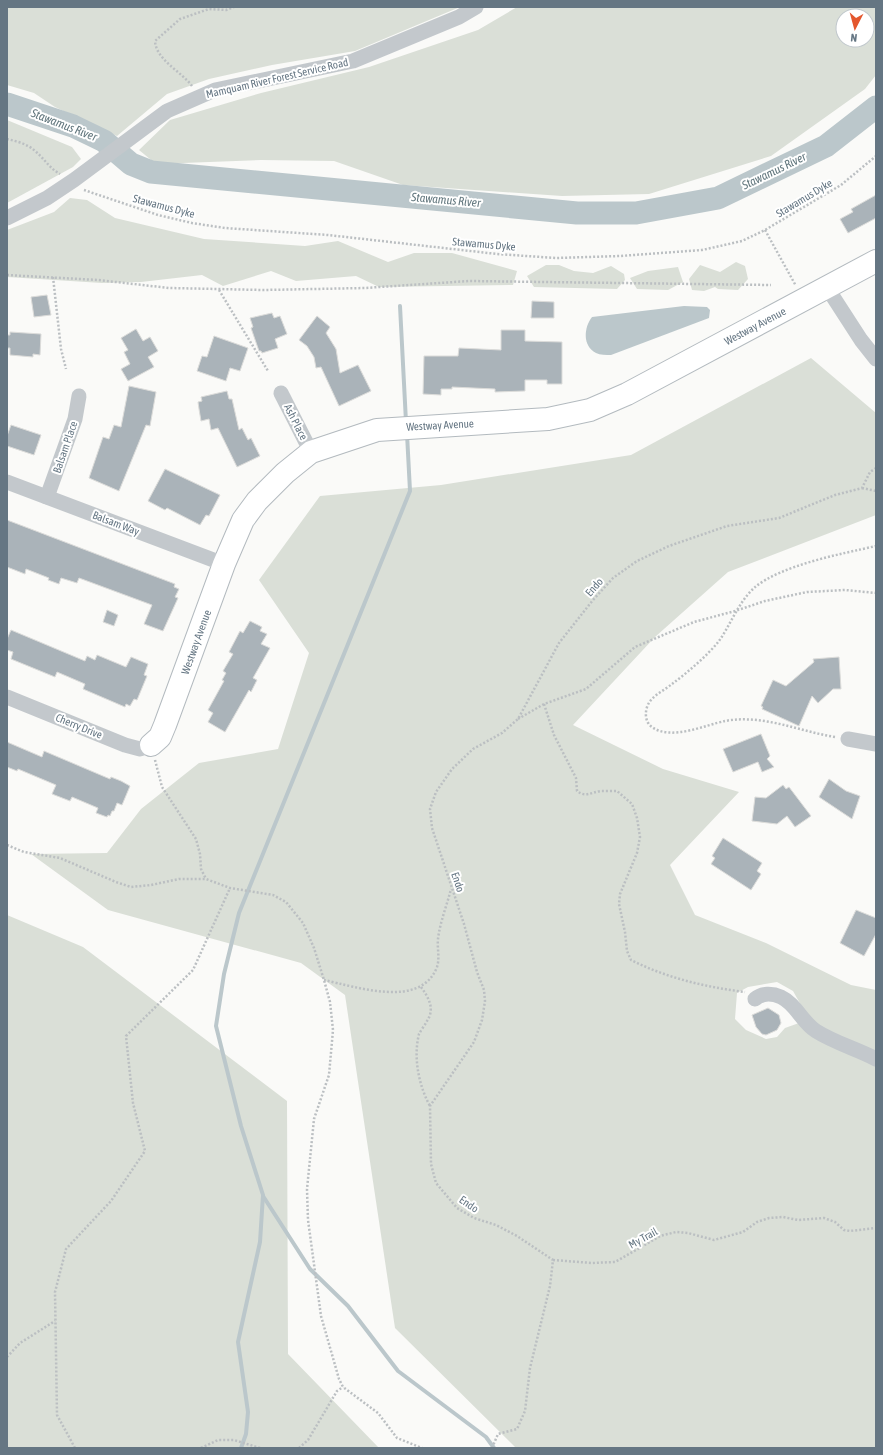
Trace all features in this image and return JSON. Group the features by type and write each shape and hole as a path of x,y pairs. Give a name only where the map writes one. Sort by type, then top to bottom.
{"street":[{"name":"Mamquam River Forest Service Road","path":"7,218 47,198 95,166 167,111 198,97 215,90 353,61 459,17 476,7"},
{"name":"Westway Avenue","path":"151,745 160,737 224,564 243,520 257,501 285,473 311,452 377,430 548,419 590,410 626,394 828,289 876,261"},
{"path":"828,289 861,340 876,359"},
{"name":"Ash Place","path":"281,392 311,452"},
{"name":"Balsam Place","path":"47,497 75,420 79,396"},
{"name":"Balsam Way","path":"7,482 224,564"},
{"name":"Cherry Drive","path":"7,697 125,745 140,749 151,745"},
{"path":"848,739 876,744"},
{"path":"757,997 774,995 788,1001 804,1022 817,1032 876,1059"}],"path":[{"path":"198,97 191,84 171,66 156,47 155,41 180,19 209,9 226,10 234,7"},
{"name":"Stawamus Dyke","path":"7,139 18,141 34,149 51,169 74,180 83,190 158,215 192,223 225,228 328,235 497,254 556,258 702,250 742,241 765,230 841,185 876,156"},
{"path":"765,230 796,286 802,283"},
{"path":"7,275 98,280 169,288 219,290 365,288 469,282 772,285"},
{"path":"53,277 61,349 66,369"},
{"path":"219,290 268,371"},
{"path":"876,468 870,472 862,488 876,491"},
{"name":"Endo","path":"553,1260 518,1236 496,1225 474,1218 457,1208 436,1183 431,1164 430,1106 474,1042 482,1020 485,1000 484,990 477,972 464,924 432,828 430,809 436,792 452,769 473,749 502,733 518,719 559,643 593,600 619,574 638,561 669,546 727,526 779,518 835,495 862,488"},
{"path":"848,739 812,733 753,718 725,721 699,728 669,733 659,731 651,727 647,721 646,713 650,701 674,682 719,641 736,611 754,588 780,573 829,557 876,546"},
{"path":"518,719 544,704 586,689 635,647 694,622 736,611 765,601 807,592 845,590 876,593"},
{"path":"544,704 554,735 576,778 577,791 582,795 589,795 599,791 617,791 632,804 637,818 640,837 628,877 620,894 619,904 625,932 627,951 631,960 678,979 757,997"},
{"path":"151,745 162,787 196,839 200,854 201,869 206,879"},
{"path":"7,845 24,852 60,858 116,882 132,887 151,885 179,879 206,879 230,888 273,895 286,902 303,923 314,948 324,980 330,1002 333,1030 329,1075 314,1119 307,1189 308,1220 321,1316 339,1379 343,1387 378,1413 398,1438 422,1448"},
{"path":"75,1448 58,1415 54,1292 66,1249 110,1201 145,1151 133,1103 126,1036 193,970 230,888"},
{"path":"324,980 367,989 400,992 421,987 432,976 438,965 438,939 451,888"},
{"path":"421,987 429,999 432,1011 420,1033 417,1052 422,1092 430,1106"},
{"name":"My Trail","path":"553,1260 592,1263 615,1262 660,1236 676,1232 688,1233 714,1240 744,1232 757,1222 768,1218 783,1217 798,1220 824,1218 835,1222 844,1230 850,1231 876,1228"},
{"path":"492,1448 498,1434 517,1429 525,1411 530,1368 550,1286 553,1260"},
{"path":"7,1357 20,1343 55,1321"},
{"path":"299,1448 308,1440 337,1391 343,1387"},
{"path":"201,1448 218,1440 234,1440 260,1448"}],"shaded area":[{"path":"7,7 460,7 355,51 272,65 209,79 167,94 117,136 55,107 34,93 7,85"},
{"path":"517,7 876,7 876,75 865,89 771,156 649,194 562,196 403,185 334,161 261,160 156,164 139,150 170,120 261,93 369,67 478,30"},
{"path":"7,120 72,147 81,159 73,167 7,203"},
{"path":"70,198 87,200 115,218 204,239 305,246 338,241 388,262 414,253 452,253 517,271 513,285 379,287 356,276 296,281 271,271 223,286 202,275 141,282 102,283 7,277 7,230 54,212"},
{"path":"736,262 745,266 748,279 738,290 718,289 715,287 704,291 692,290 689,279 700,265 720,272"},
{"path":"546,265 559,265 574,271 593,273 611,266 624,274 625,280 617,289 534,287 527,276"},
{"path":"678,267 683,282 668,290 637,289 630,278 648,271"},
{"path":"684,306 707,307 710,310 709,318 611,355 601,355 596,353 591,350 586,341 587,326 592,317"},
{"path":"811,358 876,413 876,515 728,572 655,637 573,725 663,769 739,792 670,865 695,915 766,943 851,985 876,990 876,1055 810,1021 793,991 777,982 748,987 737,993 735,1019 746,1030 766,1039 777,1037 785,1028 799,1023 876,1063 876,1448 516,1448 395,1328 345,995 301,963 108,910 31,854 107,853 141,809 199,763 278,749 309,653 259,580 320,496 441,485 631,455"},
{"path":"7,915 83,947 287,1101 288,1354 379,1448 7,1448"}],"building":[{"path":"876,195 876,218 848,233 840,219 853,212 851,209"},
{"path":"47,295 51,315 34,317 31,297"},
{"path":"532,301 554,302 554,318 531,318"},
{"path":"272,313 274,318 280,316 287,334 275,339 278,348 262,353 259,351 251,328 253,327 250,318"},
{"path":"317,316 330,327 326,333 336,349 340,373 358,365 371,391 339,406 321,367 316,368 314,357 307,346 299,340"},
{"path":"136,329 143,341 150,337 158,351 148,357 154,367 128,381 121,369 130,364 124,352 128,350 121,338"},
{"path":"501,330 525,330 525,341 562,342 562,384 547,384 547,380 525,380 525,391 495,392 495,389 452,387 452,389 441,389 441,395 423,394 424,356 458,356 459,348 501,350"},
{"path":"10,332 41,334 40,355 33,354 33,357 10,355 10,348 7,348 7,335 10,335"},
{"path":"214,336 248,348 240,371 230,368 226,381 197,371 202,356 207,357"},
{"path":"129,386 156,392 150,426 146,425 119,491 89,478 103,437 109,439 114,425 121,427"},
{"path":"227,391 229,399 232,399 239,430 242,428 248,440 251,438 260,456 237,467 218,428 211,430 209,419 201,421 198,402 202,401 201,397"},
{"path":"11,425 41,435 34,455 7,446 7,436"},
{"path":"165,469 220,495 209,516 206,515 200,525 167,508 165,510 148,501"},
{"path":"7,520 175,584 174,587 179,589 175,597 178,598 163,631 144,624 152,605 79,578 77,583 61,578 59,584 48,580 49,578 26,569 25,574 7,567"},
{"path":"107,610 118,615 114,626 103,622"},
{"path":"250,621 262,627 260,631 267,634 261,644 270,648 253,678 257,680 251,692 249,690 225,732 208,722 213,713 208,710 224,681 222,680 226,673 223,671 233,654 229,652 240,631 243,633"},
{"path":"11,630 85,661 87,656 95,660 97,655 126,667 131,657 148,664 144,675 147,676 137,700 134,699 130,706 126,704 125,707 83,689 85,684 57,672 55,677 11,659 13,652 7,650 7,639"},
{"path":"839,657 841,689 833,689 818,703 812,696 799,726 762,709 763,707 761,706 773,680 786,686 814,662 813,659"},
{"path":"761,734 770,756 767,759 774,767 762,772 758,762 733,772 723,749"},
{"path":"7,742 42,757 44,751 110,779 111,777 121,781 130,786 122,805 117,803 114,811 112,811 110,816 108,815 107,817 96,813 98,808 72,797 70,801 52,794 56,785 18,769 17,771 7,767"},
{"path":"829,779 846,791 860,796 852,819 819,797"},
{"path":"783,785 786,789 789,787 811,816 795,827 787,816 777,824 752,821 755,797 766,798"},
{"path":"723,838 762,863 757,871 761,874 751,890 711,864 715,858 712,856"},
{"path":"856,910 876,918 876,934 864,956 840,943"},
{"path":"768,1008 779,1015 781,1023 777,1030 766,1035 762,1034 756,1027 752,1015"}],"waterway":[{"name":"Stawamus River","path":"7,104 73,126 104,141 131,164 151,172 577,213 636,213 718,198 826,146 876,107"},
{"path":"400,306 406,422"},
{"path":"241,1448 246,1434 248,1412 238,1342 260,1242 263,1195 241,1126 216,1026 224,974 239,913 410,491 407,434"},
{"path":"263,1196 310,1269 348,1306 398,1371 486,1437 494,1448"}]}
